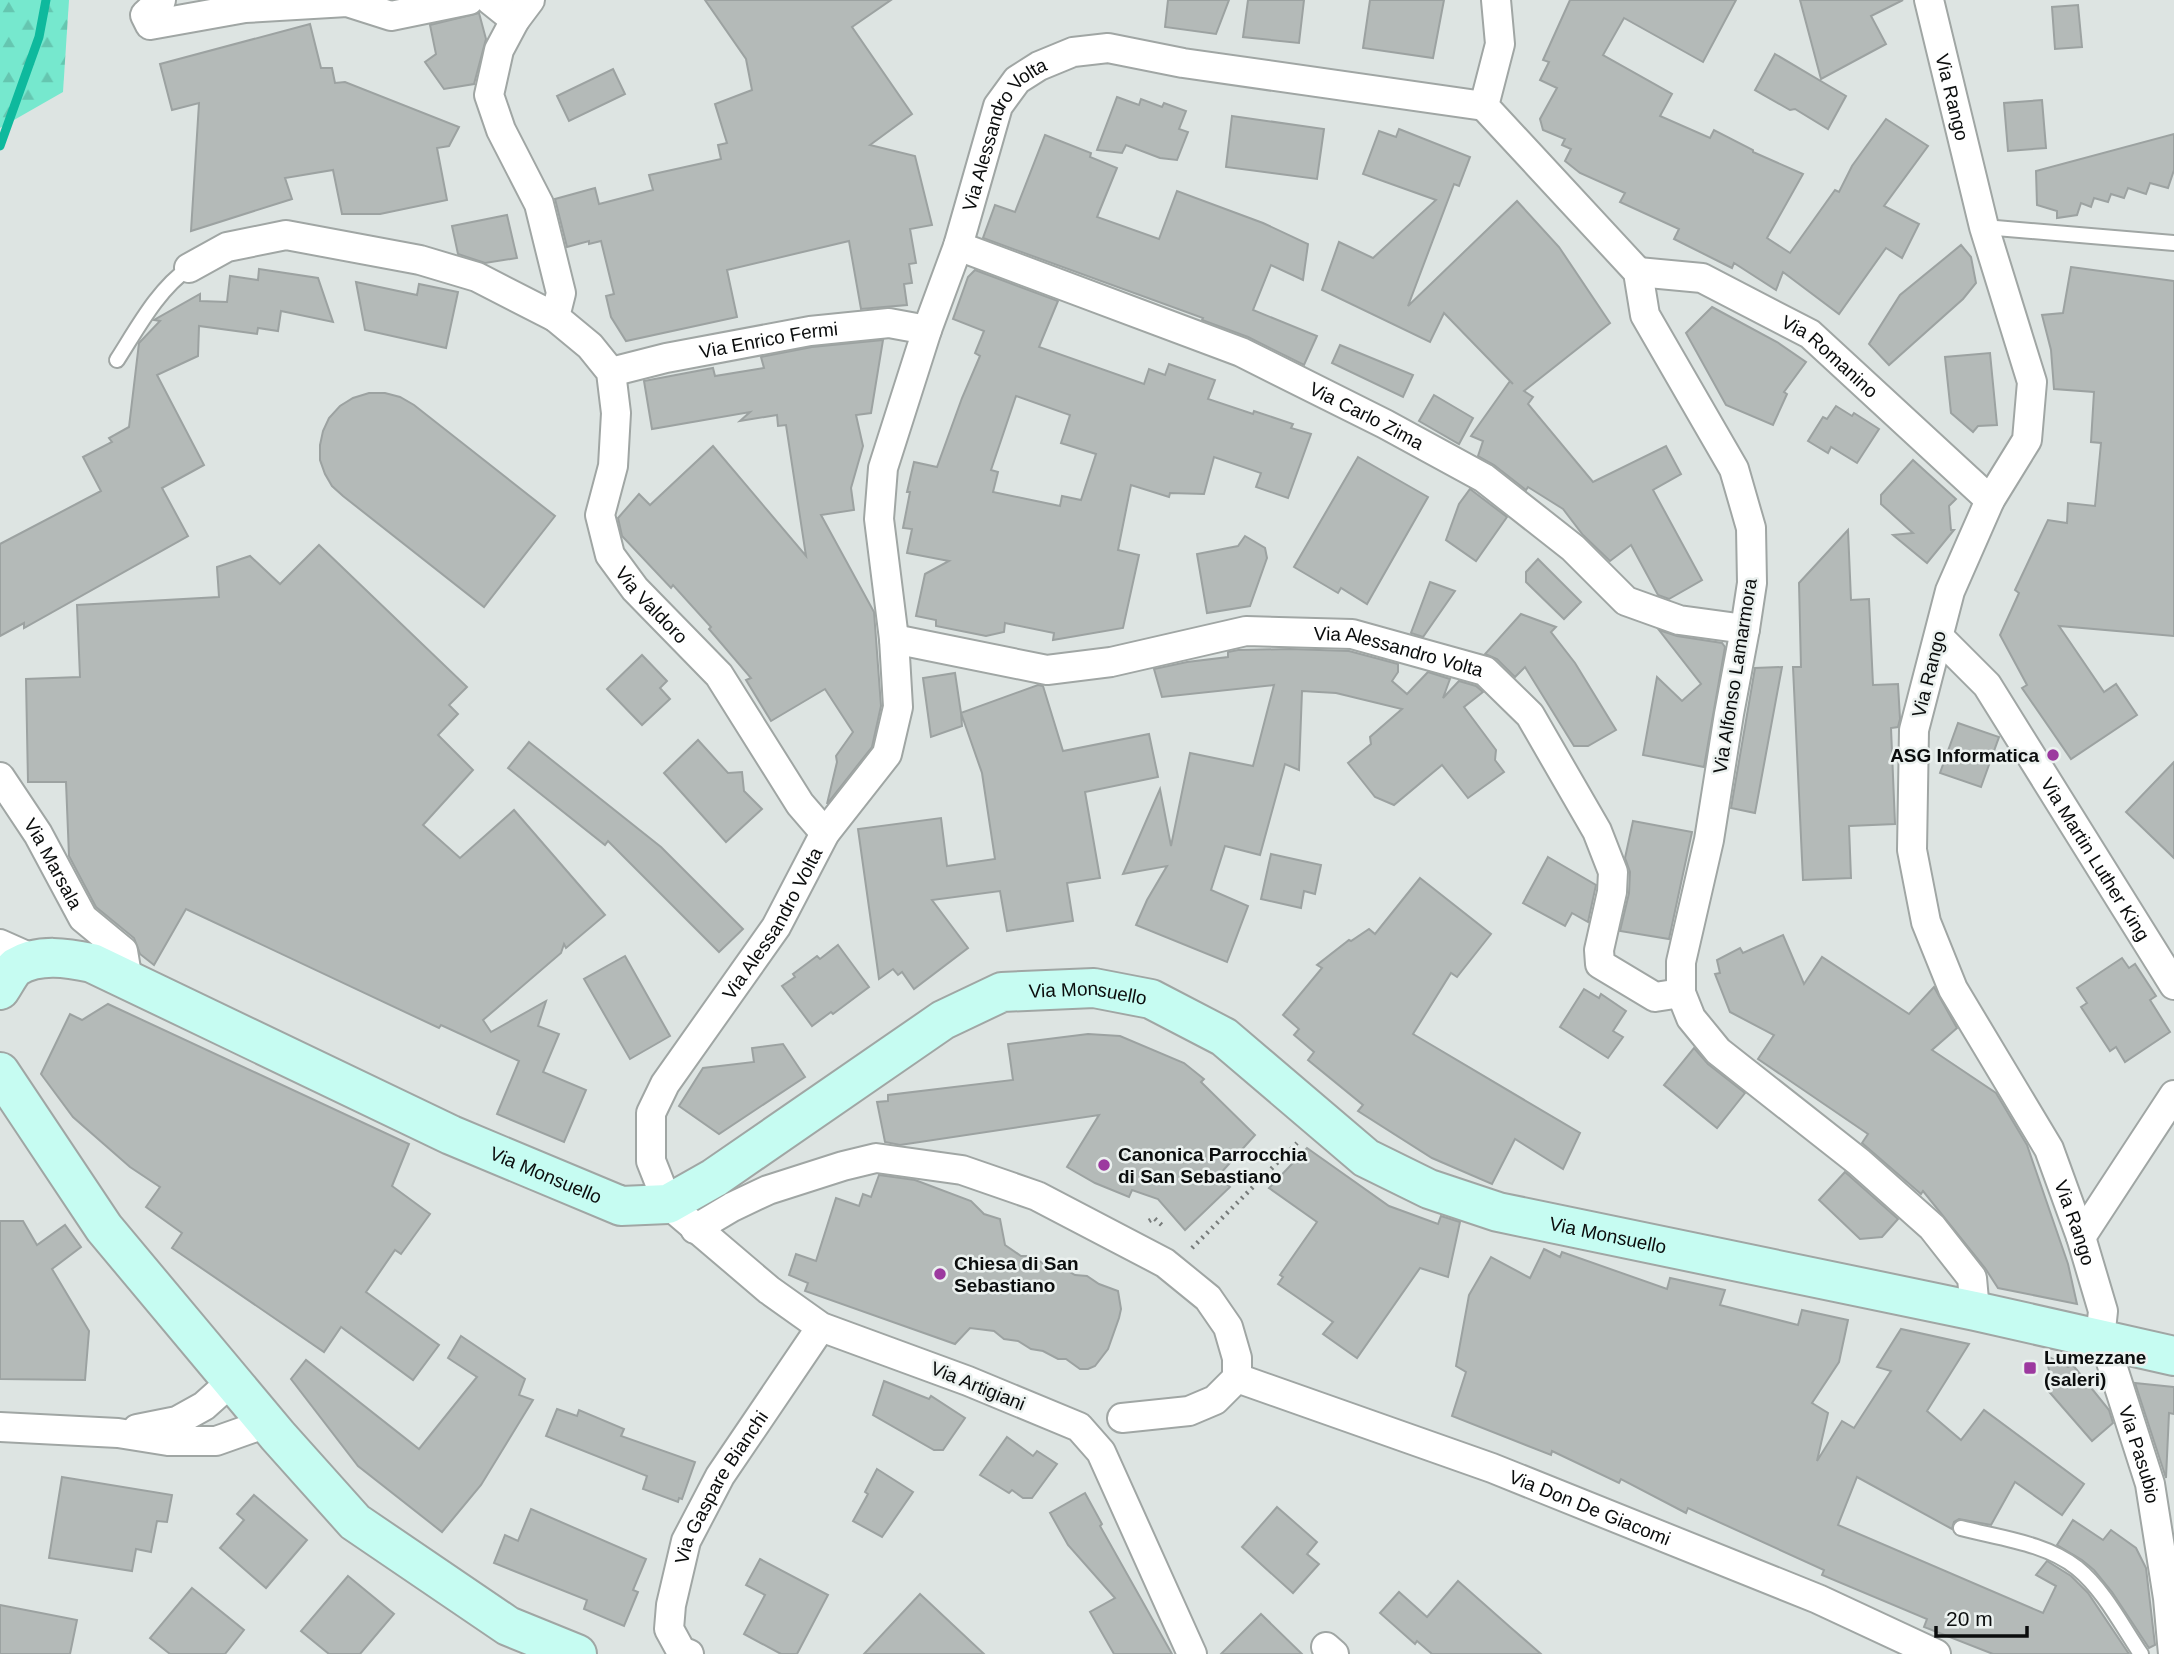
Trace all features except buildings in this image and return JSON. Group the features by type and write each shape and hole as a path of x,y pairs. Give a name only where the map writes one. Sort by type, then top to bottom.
{"main road":[{"name":"Via Monsuello","path":"36,960 65,957 92,963 451,1135 621,1206 682,1217 714,1178 943,1020 1002,992 1094,988 1151,999 1224,1037 1366,1158 1429,1189 1498,1212 1975,1311 2174,1356"},
{"path":"0,990 15,968 36,960"},
{"path":"0,1072 104,1228 267,1423 355,1521 508,1626 577,1654"}],"street":[{"path":"161,0 145,15 150,25 245,8 347,2 391,16 469,0"},
{"path":"490,0 523,10 499,50 489,95 501,130 539,204 561,293 555,317"},
{"path":"1496,0 1500,44 1484,106 1638,272"},
{"name":"Via Rango","path":"1929,0 1984,227 2032,382 2026,440 1990,500 1950,591 1914,730 1912,850 1926,922 1953,989 2049,1149 2104,1311 2105,1341"},
{"name":"Via Alessandro Volta","path":"682,1217 651,1161 651,1113 665,1084 776,927 825,833 887,754 898,707 894,639 879,519 883,468 957,246 998,106 1017,80 1039,66 1073,52 1108,48 1183,63 1484,106"},
{"path":"189,268 228,247 286,235 420,260 477,277 555,317 590,346 611,372"},
{"name":"Via Carlo Zima","path":"957,246 1241,352 1385,424 1484,478 1573,548 1626,601 1679,620 1745,629"},
{"name":"Via Romanino","path":"1638,272 1702,278 1810,334 1990,500"},
{"name":"Via Alfonso Lamarmora","path":"1638,272 1645,315 1734,469 1751,528 1752,583 1709,840 1681,962 1681,993 1691,1018 1718,1051 1859,1162 1932,1227 1972,1278 1975,1311"},
{"name":"Via Enrico Fermi","path":"611,372 666,358 810,331 889,323 927,330"},
{"name":"Via Valdoro","path":"611,372 616,413 614,466 600,515 610,555 635,589 719,676 800,804 825,833"},
{"name":"Via Alessandro Volta","path":"894,639 1047,670 1111,662 1246,631 1352,634 1485,671 1530,715 1597,831 1613,872 1612,892 1599,950 1600,964 1655,997 1681,993"},
{"name":"Via Martin Luther King","path":"1939,637 1987,685 2174,985"},
{"name":"Via Marsala","path":"0,777 38,834 83,918 123,951 128,981"},
{"name":"Via Monsuello","path":"0,944 36,960"},
{"path":"2081,1237 2174,1095"},
{"path":"682,1217 732,1207 768,1191 876,1158 962,1170 1037,1196 1166,1263 1208,1298 1228,1327 1237,1357 1237,1378 1215,1400 1189,1411 1122,1418"},
{"name":"Via Artigiani","path":"682,1217 769,1290 833,1331 968,1381 1079,1427 1101,1452 1192,1654"},
{"name":"Via Gaspare Bianchi","path":"689,1654 681,1651 668,1629 686,1541 720,1476 833,1331"},
{"name":"Via Pasubio","path":"2105,1341 2150,1484 2174,1654"},
{"name":"Via Don De Giacomi","path":"1237,1378 1492,1468 1818,1599 1936,1654"},
{"path":"118,1433 177,1421 204,1406 232,1381"},
{"path":"0,1427 118,1433 168,1441 216,1441 267,1423"}],"lane":[{"path":"1984,227 2174,243"},
{"path":"117,360 176,276 189,268"},
{"path":"1961,1528 2045,1549 2077,1567 2095,1587 2141,1654"}],"path":[{"path":"1188,1252 1320,1120"}],"green space":[{"path":"0,0 69,0 63,92 0,128"}],"waterway":[{"path":"0,146 39,37 46,0"}],"place":[{"name":"ASG Informatica","path":"2053,755"},
{"name":"Canonica Parrocchia di San Sebastiano","path":"1104,1165"},
{"name":"Chiesa di San Sebastiano","path":"940,1274"},
{"name":"Lumezzane (saleri)","path":"2030,1368"}]}
